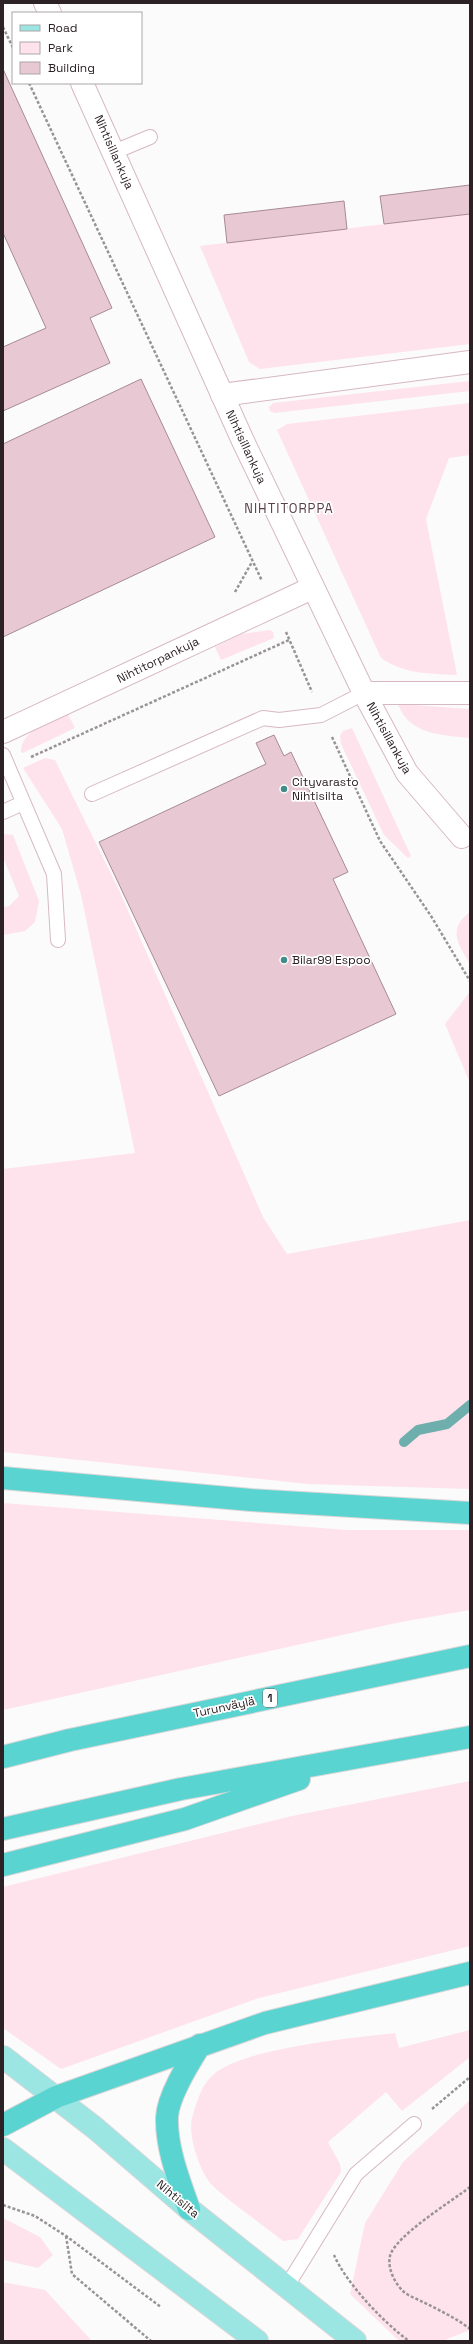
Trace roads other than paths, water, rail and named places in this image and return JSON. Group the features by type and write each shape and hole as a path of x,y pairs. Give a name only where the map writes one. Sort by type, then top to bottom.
{"highway":[{"path":"3,1478 251,1500 470,1513"},
{"name":"Turunväylä","path":"3,1757 70,1740 470,1656"},
{"path":"3,1829 181,1789 357,1759 470,1737"},
{"path":"3,1752 70,1740"},
{"path":"3,1865 185,1819 357,1759"},
{"path":"3,2125 56,2097 265,2023 470,1973"},
{"path":"189,2209 173,2162 167,2116 176,2086 200,2045"}],"main road":[{"name":"Nihtisilta","path":"3,2057 56,2097 189,2209 355,2341"},
{"path":"3,2149 257,2341"}],"street":[{"name":"Nihtisillankuja","path":"82,84 222,395 312,588 364,692 406,773 462,837"},
{"path":"222,395 470,362"},
{"name":"Nihtitorpankuja","path":"3,732 312,588"},
{"path":"364,692 470,693"}],"lane":[{"path":"114,152 150,136"},
{"path":"92,794 263,718 279,720 321,715 364,692"},
{"path":"6,761 54,874 58,940"},
{"path":"3,812 23,803"},
{"path":"287,2286 356,2174 414,2124"}],"waterway":[{"path":"404,1442 418,1430 447,1424 470,1405"}],"place":[{"name":"Cityvarasto Nihtisilta","path":"284,789"},
{"name":"Bilar99 Espoo","path":"284,960"}],"district":[{"name":"NIHTITORPPA","path":"289,508"}]}
